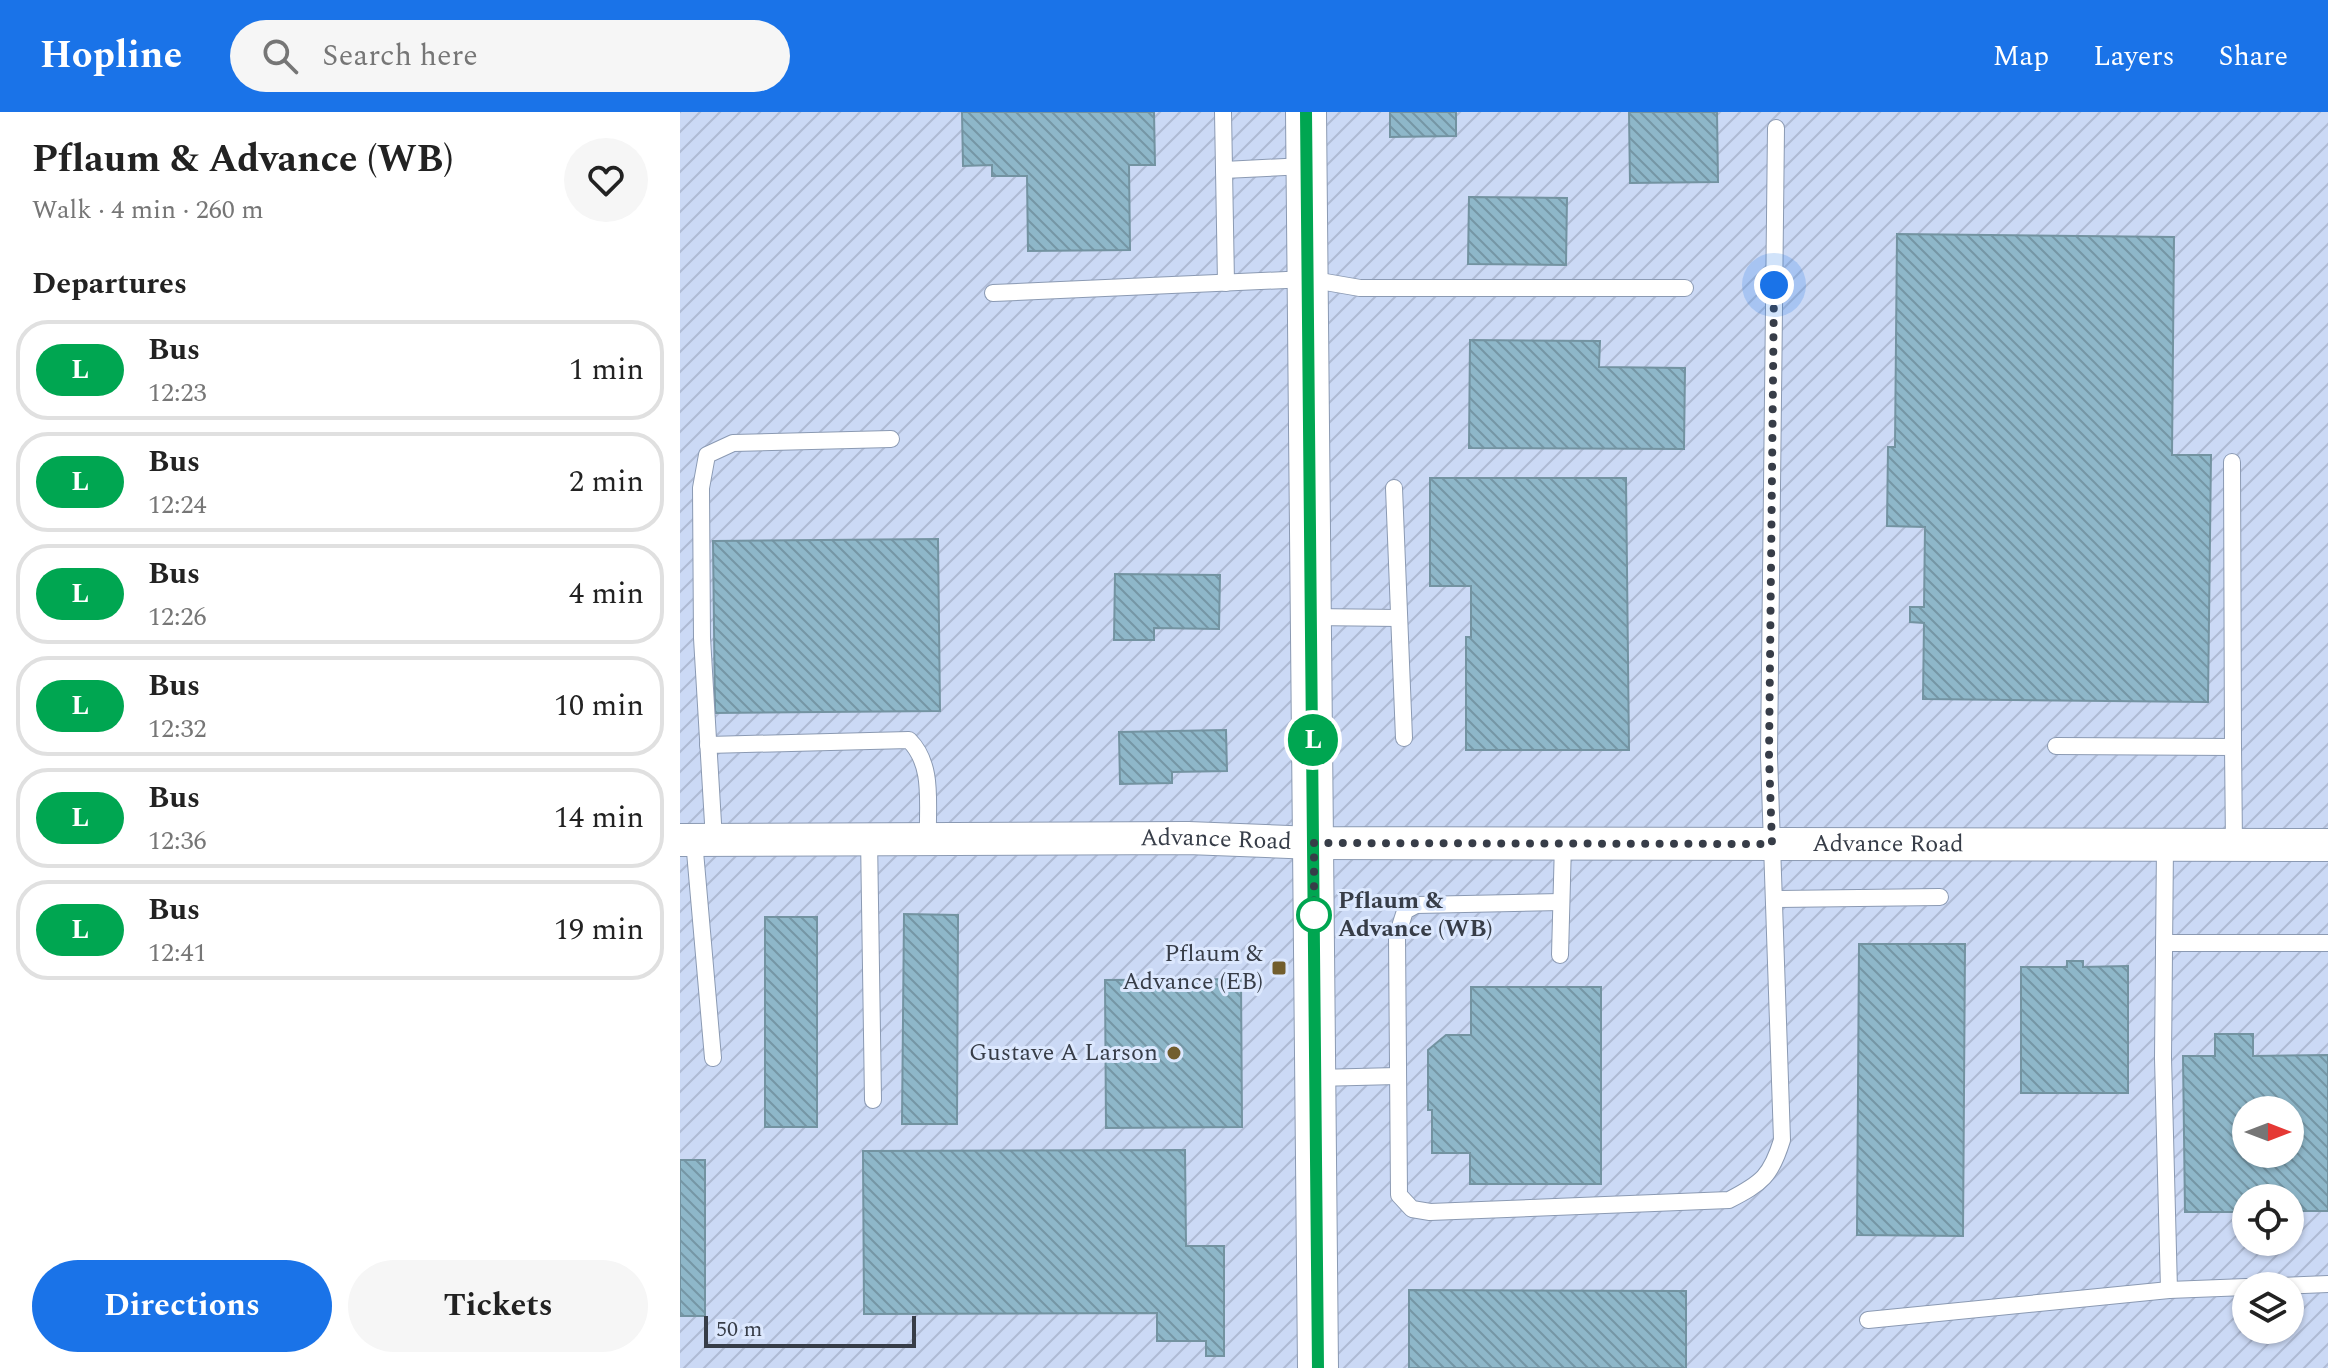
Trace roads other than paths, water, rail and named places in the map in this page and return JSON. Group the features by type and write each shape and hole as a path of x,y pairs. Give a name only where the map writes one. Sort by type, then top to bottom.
{"street":[{"path":"1306,112 1318,1368"},
{"name":"Advance Road","path":"696,840 928,837 1188,838 1314,843 2328,845"}],"lane":[{"path":"1223,112 1226,283"},
{"path":"1561,902 1416,905 1405,911 1397,936 1399,1195 1412,1209 1430,1212 1729,1200 1758,1185 1774,1167 1782,1140 1769,756 1776,128"},
{"path":"1224,170 1307,166"},
{"path":"993,293 1308,279 1360,288 1685,288"},
{"path":"713,1058 696,840 708,745 701,488 707,455 733,443 891,439"},
{"path":"2232,462 2234,845"},
{"path":"1394,488 1404,738"},
{"path":"1311,617 1399,618"},
{"path":"708,745 909,740 920,751 926,766 928,837"},
{"path":"2056,746 2233,747"},
{"path":"869,837 873,1100"},
{"path":"1560,955 1563,843"},
{"path":"2165,845 2163,1058 2169,1290"},
{"path":"1774,899 1940,897"},
{"path":"2164,943 2328,943"},
{"path":"1316,1078 1397,1076"},
{"path":"2304,1285 2328,1284"},
{"path":"1868,1320 2169,1290 2232,1288"}],"place":[{"name":"Pflaum & Advance (WB)","path":"1314,915"},
{"name":"Pflaum & Advance (EB)","path":"1279,968"},
{"name":"Gustave A Larson","path":"1174,1053"}]}
